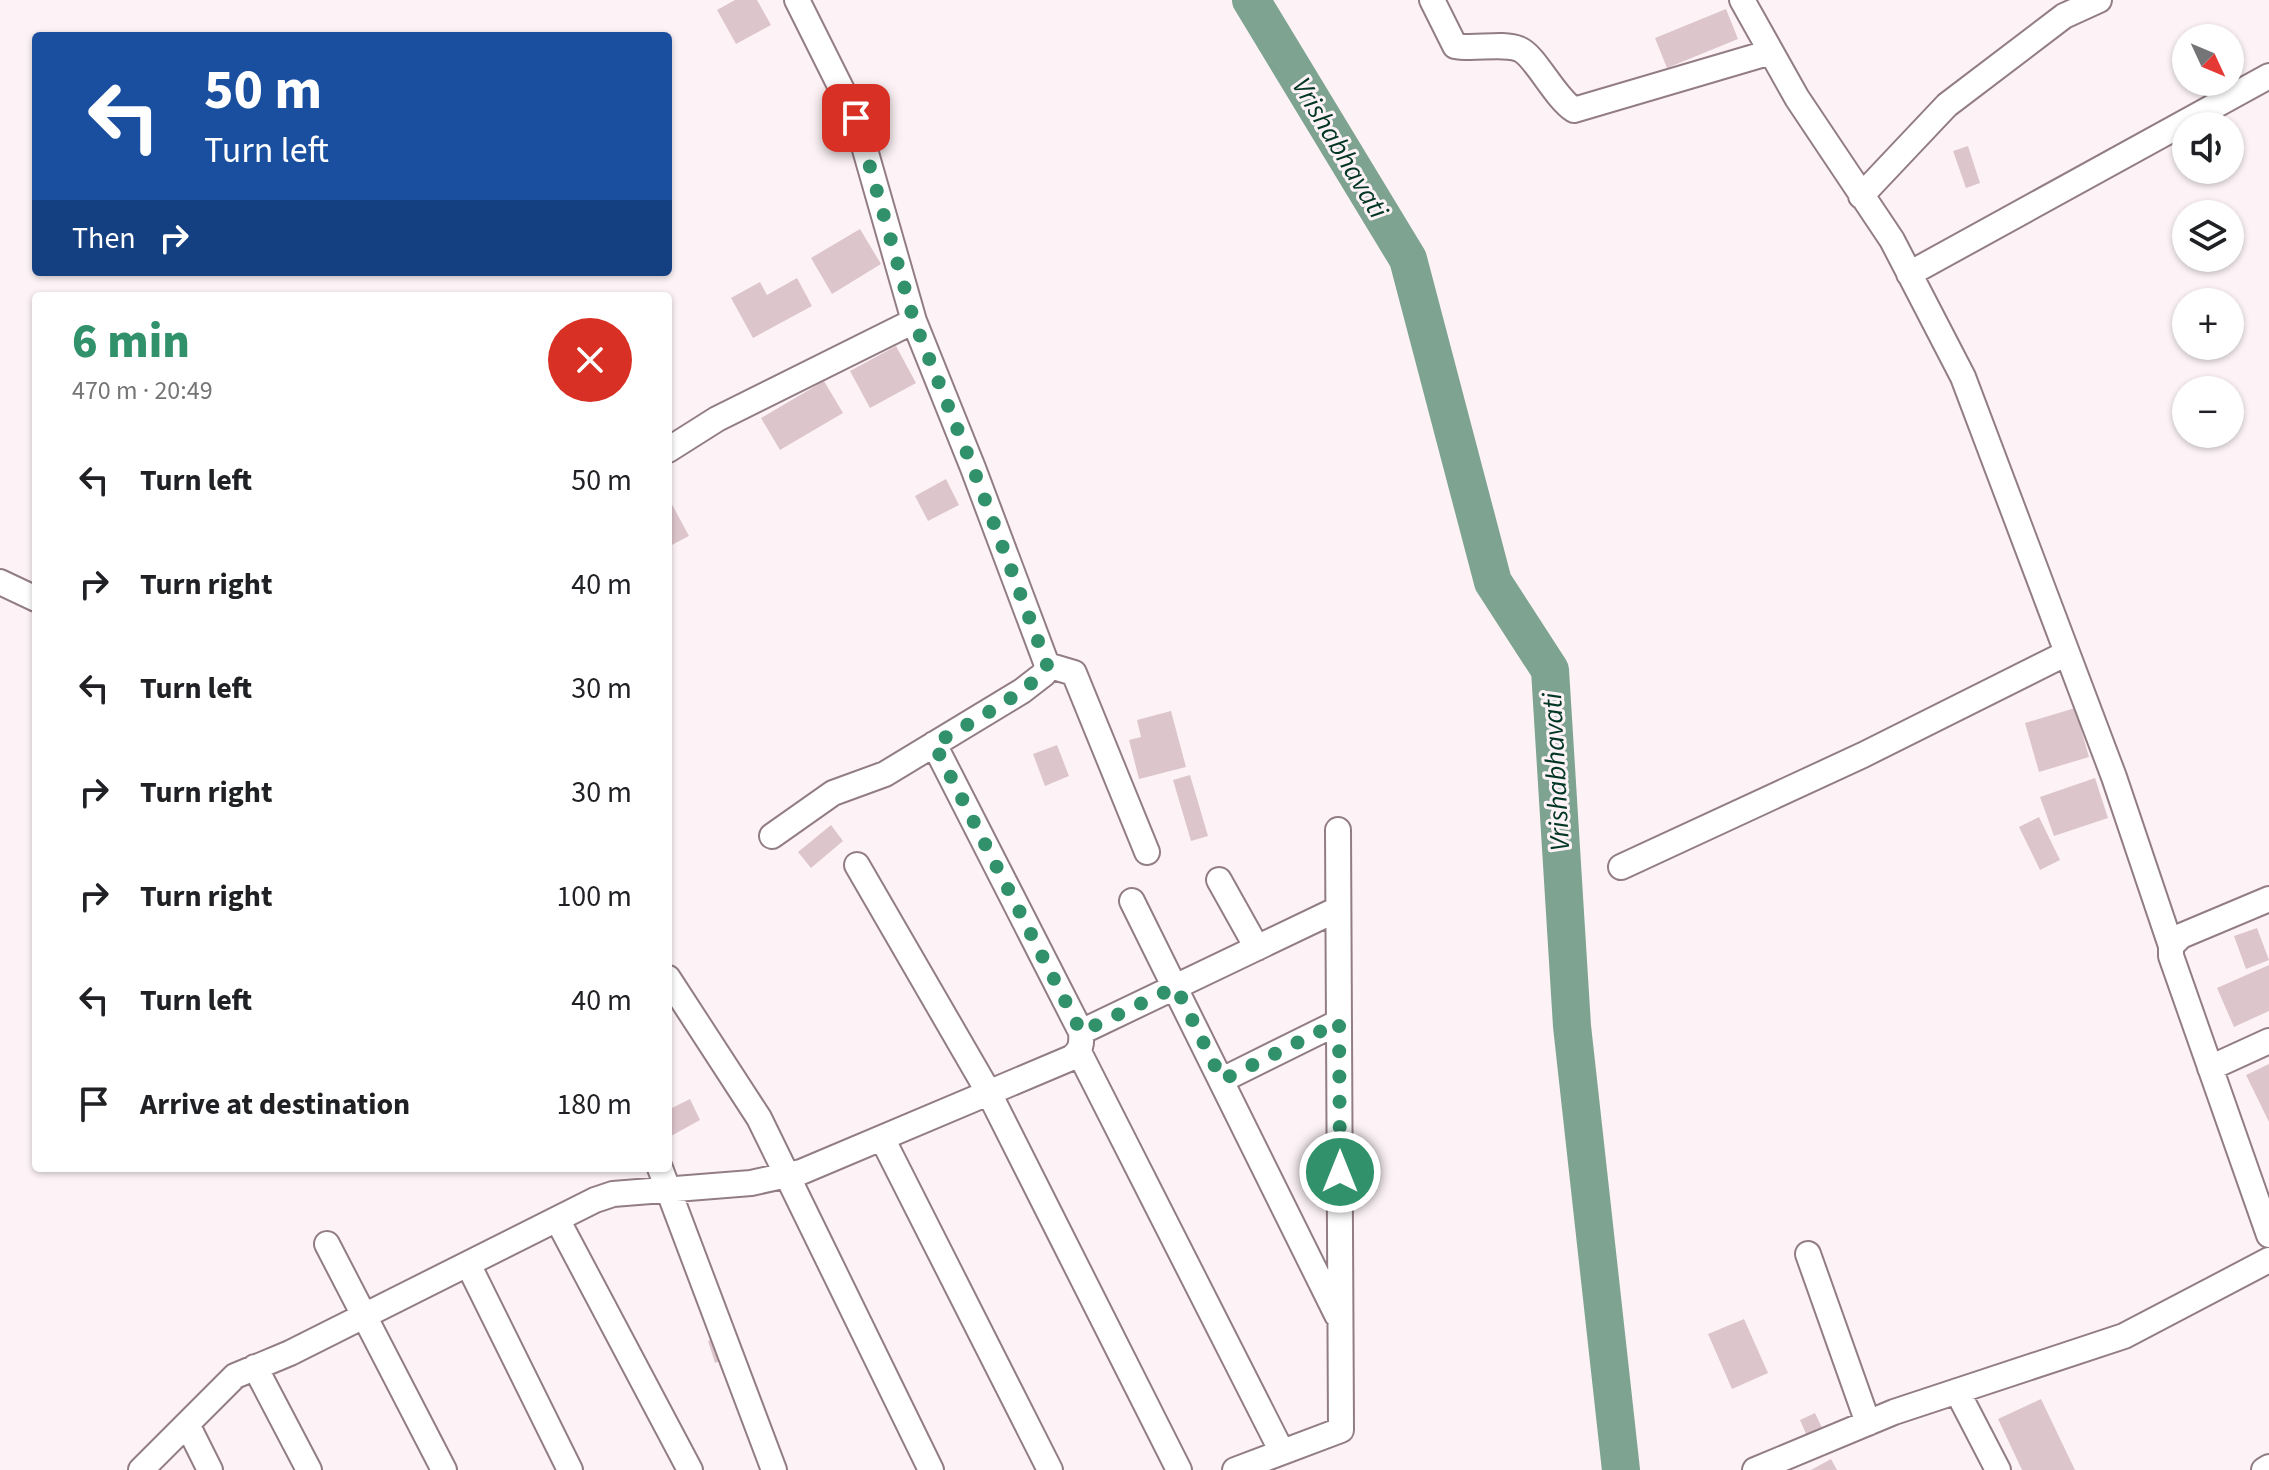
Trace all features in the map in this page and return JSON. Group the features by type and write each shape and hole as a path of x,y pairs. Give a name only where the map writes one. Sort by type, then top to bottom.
{"street":[{"path":"772,836 833,793 885,774 1022,691 1044,674 1047,665 914,321 856,118 797,0"},
{"path":"1432,0 1455,46 1511,47 1523,51 1563,102 1574,110 1771,52"},
{"path":"1742,0 1797,98 1892,240 1963,377 2114,777 2171,946 2171,956 2269,1235"},
{"path":"1861,196 1947,105 2064,16 2099,0"},
{"path":"1909,274 2269,76"},
{"path":"672,447 717,419 914,321"},
{"path":"0,582 32,597"},
{"path":"1621,867 1863,755 2067,653"},
{"path":"1047,665 1074,673 1147,852"},
{"path":"934,744 1282,1452"},
{"path":"1235,1470 1341,1430 1338,830"},
{"path":"857,865 989,1093 1179,1470"},
{"path":"1219,880 1257,948"},
{"path":"2171,946 2181,936 2269,899"},
{"path":"1132,901 1341,1322"},
{"path":"141,1470 235,1376 364,1316 595,1200 665,1179 751,1183 786,1176 1071,1058 1080,1042 1176,987 1338,909"},
{"path":"672,984 759,1118 931,1470"},
{"path":"1222,1080 1339,1022"},
{"path":"2210,1068 2269,1041"},
{"path":"882,1138 1050,1470"},
{"path":"665,1179 774,1470"},
{"path":"557,1219 690,1470"},
{"path":"327,1244 444,1470"},
{"path":"1808,1254 1868,1423"},
{"path":"1755,1470 1868,1423 2124,1336 2269,1260"},
{"path":"468,1264 570,1470"},
{"path":"255,1367 309,1470"},
{"path":"1957,1391 1998,1470"},
{"path":"187,1424 210,1470"}],"building":[{"path":"735,0 757,0 771,25 736,44 717,10"},
{"path":"1726,9 1738,39 1667,68 1655,38"},
{"path":"1968,146 1980,183 1966,188 1953,151"},
{"path":"860,229 881,264 832,294 811,258"},
{"path":"797,278 812,306 753,338 731,298 760,282 767,295"},
{"path":"896,346 916,383 870,408 850,371"},
{"path":"824,381 843,413 780,450 761,418"},
{"path":"946,479 959,505 928,521 915,496"},
{"path":"672,504 689,536 672,545"},
{"path":"2075,708 2089,757 2039,772 2025,723"},
{"path":"1171,711 1186,767 1139,779 1129,740 1141,737 1137,720"},
{"path":"1057,745 1069,776 1045,786 1033,754"},
{"path":"1190,775 1208,836 1191,841 1173,780"},
{"path":"2095,778 2108,818 2054,836 2040,797"},
{"path":"2039,817 2060,860 2040,870 2019,827"},
{"path":"831,825 843,841 811,868 798,852"},
{"path":"2257,928 2269,960 2246,969 2234,936"},
{"path":"2269,965 2269,1011 2234,1027 2217,988"},
{"path":"2269,1064 2269,1122 2246,1075"},
{"path":"690,1099 700,1120 672,1135 672,1108"},
{"path":"1744,1319 1768,1373 1732,1389 1708,1334"},
{"path":"715,1338 722,1360 715,1363 708,1341"},
{"path":"2041,1399 2075,1470 2022,1470 1998,1419"},
{"path":"1815,1413 1826,1436 1810,1443 1800,1420"},
{"path":"1831,1459 1837,1470 1811,1470"}],"waterway":[{"name":"Vrishabhavati","path":"1251,0 1408,259 1493,582 1550,670 1572,1026 1621,1470"}],"route":[{"path":"856,118 914,321 1047,665 1044,674 1022,691 934,744 1081,1032 1176,987 1222,1080 1339,1022 1340,1172"}]}
